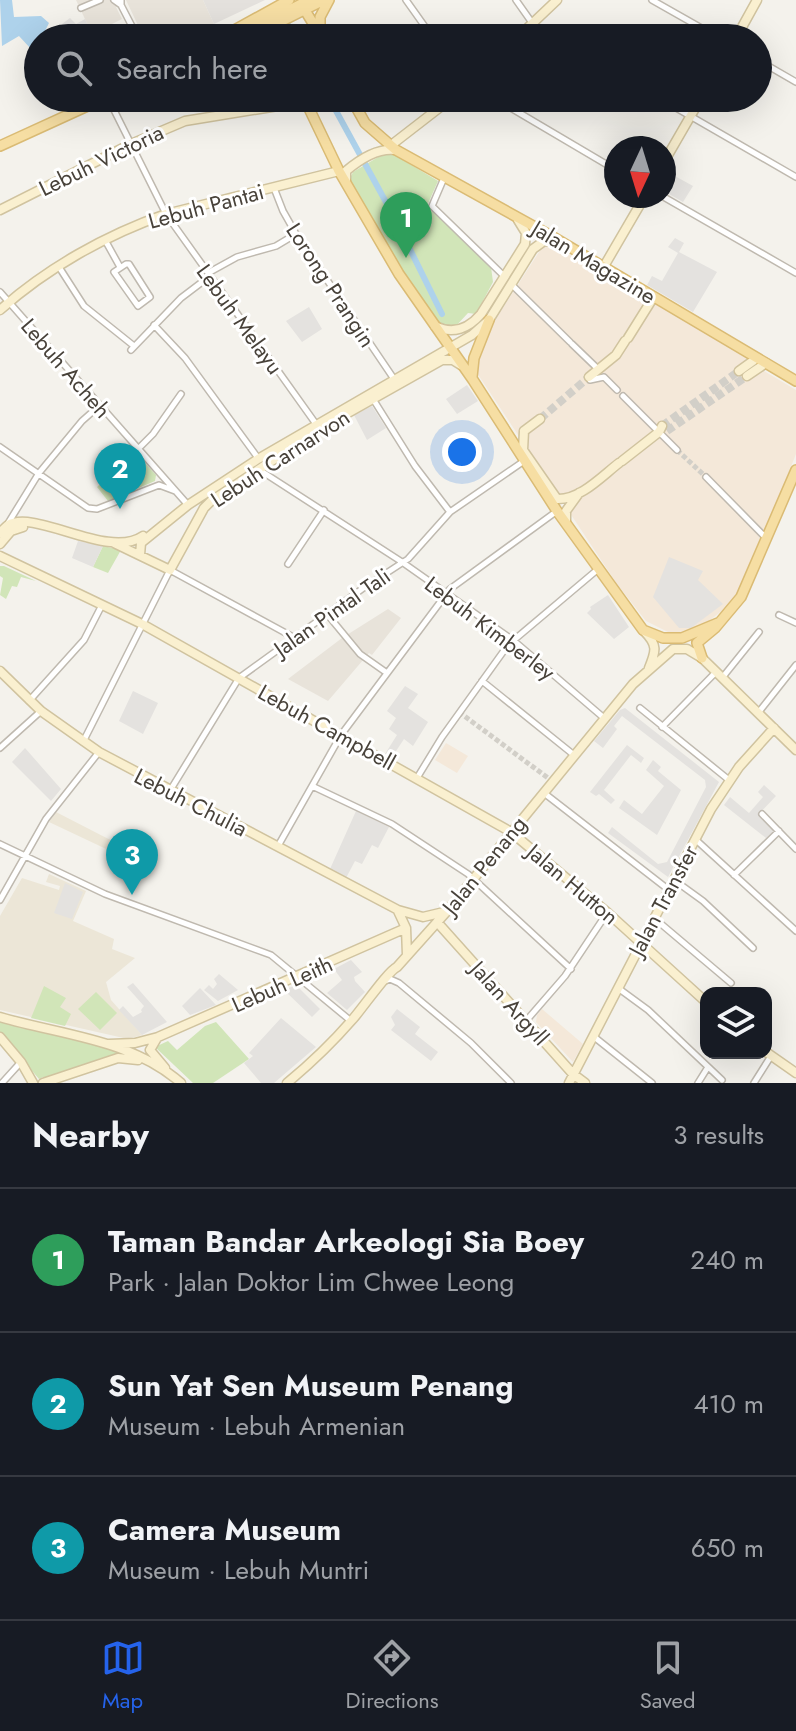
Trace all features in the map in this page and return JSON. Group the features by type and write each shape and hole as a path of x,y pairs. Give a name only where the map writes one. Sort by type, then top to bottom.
{"main road":[{"path":"267,24 288,8 326,0"},
{"path":"320,24 326,0"},
{"path":"532,23 557,0"},
{"path":"744,24 757,0"},
{"path":"305,5 315,24"},
{"path":"265,24 288,8"},
{"path":"261,24 273,20"},
{"path":"273,20 273,24"},
{"path":"0,146 76,112"},
{"name":"Lebuh Victoria","path":"0,210 131,144 185,121 241,112"},
{"path":"311,112 339,171 399,274 473,380 557,511 654,641 656,647 649,669"},
{"name":"Jalan Magazine","path":"359,112 365,123 393,148 796,381"},
{"path":"346,183 346,171 362,160 393,148 435,112"},
{"path":"676,142 693,112"},
{"name":"Lebuh Pantai","path":"0,310 59,267 105,240 166,214 339,171"},
{"path":"603,268 638,208"},
{"name":"Lebuh Carnarvon","path":"170,570 204,508 256,464 316,424 472,335 489,320 526,240 525,228 515,216"},
{"name":"Lebuh Carnarvon","path":"434,326 448,331 474,322 536,245 544,241 559,242"},
{"path":"590,378 616,355 653,298"},
{"path":"473,380 474,358 489,320"},
{"name":"Lebuh Carnarvon","path":"140,555 141,543 158,528 188,505 256,464 442,360 453,360 462,365"},
{"path":"743,374 761,361"},
{"path":"501,425 524,431 540,419"},
{"path":"566,523 566,511 579,493 663,430"},
{"path":"524,431 523,450 553,495 562,499 579,493"},
{"path":"795,746 702,658 697,643 737,604 796,470"},
{"path":"0,533 7,525 26,523 114,543 170,570"},
{"path":"0,544 6,535 17,528 56,530"},
{"name":"Lebuh Carnarvon","path":"114,543 134,541 158,528"},
{"name":"Lebuh Campbell","path":"0,556 142,624 511,832"},
{"path":"643,630 663,638 682,638 718,623"},
{"name":"Jalan Penang","path":"287,1083 351,1021 391,970 448,910 604,718 649,669 666,653 680,648 702,658"},
{"name":"Lebuh Chulia","path":"0,671 29,701 83,742 170,791 398,910 423,917 448,910"},
{"name":"Jalan Transfer","path":"571,1078 695,839 729,780 774,728"},
{"name":"Jalan Hutton","path":"511,832 608,913 700,997"},
{"path":"398,910 406,928 407,956"},
{"name":"Jalan Argyll","path":"437,922 526,1021 571,1078 585,1083"},
{"name":"Lebuh Leith","path":"109,1044 135,1043 158,1037 406,928"},
{"path":"0,1017 109,1044 150,1063 181,1083"},
{"path":"0,1037 21,1062 33,1083"},
{"path":"158,1037 150,1050 170,1074"},
{"path":"772,1056 796,1073"},
{"path":"43,1083 123,1057 150,1063"}],"street":[{"path":"81,8 100,0"},
{"path":"114,0 121,2 131,24"},
{"path":"406,0 423,24"},
{"path":"516,0 532,23"},
{"path":"652,0 694,24"},
{"path":"772,70 796,82"},
{"name":"Lebuh Melayu","path":"114,112 166,214 316,424"},
{"path":"518,112 604,163"},
{"path":"684,112 796,177"},
{"path":"445,176 432,206 599,370"},
{"name":"Lorong Prangin","path":"274,188 296,234 394,379"},
{"path":"676,204 796,273"},
{"path":"59,267 84,306 132,348 181,298 209,275 237,257 276,246 296,234"},
{"path":"105,240 120,267"},
{"path":"129,264 149,295 139,306 135,305 115,274 120,267 129,264"},
{"name":"Lebuh Acheh","path":"0,292 188,505"},
{"path":"154,325 185,358 256,464"},
{"path":"590,378 604,377 617,390"},
{"path":"138,449 153,434 181,394"},
{"path":"623,396 663,430 677,450"},
{"path":"373,399 415,466 450,512"},
{"path":"7,525 39,473 82,421 99,406"},
{"path":"0,447 81,504 93,509 159,485 176,491"},
{"name":"Jalan Pintal Tali","path":"170,791 239,678 293,637 408,559 450,512 525,461"},
{"name":"Lebuh Kimberley","path":"256,464 514,641 604,718"},
{"path":"159,485 162,476"},
{"path":"706,477 768,539"},
{"path":"288,564 324,510"},
{"path":"278,847 341,735 446,594 557,511"},
{"path":"417,778 497,659 598,569"},
{"path":"170,570 293,637"},
{"name":"Lebuh Carnarvon","path":"83,742 170,570"},
{"path":"29,701 84,640 102,604"},
{"path":"327,614 360,654 387,673"},
{"path":"779,615 796,623"},
{"path":"662,727 719,675 759,632"},
{"path":"758,713 796,665"},
{"path":"482,681 574,755"},
{"path":"640,708 729,780"},
{"path":"0,748 41,711"},
{"path":"0,900 51,810 99,752"},
{"path":"312,786 392,824 474,878 571,969"},
{"path":"543,793 669,891"},
{"path":"762,814 795,848"},
{"path":"734,875 779,831"},
{"path":"695,839 796,931"},
{"path":"0,844 131,905 271,955 351,1021"},
{"path":"674,880 703,901 753,948"},
{"path":"526,1021 571,969 608,913"},
{"path":"654,918 731,983"},
{"path":"397,967 395,973 399,983"},
{"path":"385,981 390,979 399,983 471,1043 511,1083"},
{"path":"617,988 648,1010 722,1080"},
{"path":"593,1036 652,1083"},
{"path":"754,1083 766,1059"},
{"path":"2,1083 21,1062"},
{"path":"698,1083 708,1067"}],"shaded area":[{"path":"76,0 118,0 116,7 122,19 112,24 87,24"},
{"path":"126,0 203,0 214,24 137,24"},
{"path":"203,0 265,0 214,24"},
{"path":"70,18 76,24 62,24"},
{"path":"676,177 693,186 683,202 676,198"},
{"path":"675,238 684,243 679,252 717,272 693,312 647,285 652,276 662,281 678,253 668,247"},
{"path":"553,245 743,355 796,390 796,454 751,567 728,606 696,631 670,633 646,621 617,584 475,370 495,320 541,249"},
{"path":"309,307 322,329 302,342 286,321"},
{"path":"467,385 478,401 457,414 446,399"},
{"path":"372,406 386,428 367,440 354,415"},
{"path":"78,541 103,546 93,567 72,558"},
{"path":"669,557 703,571 698,580 723,604 691,628 679,628 653,597"},
{"path":"608,595 629,627 614,639 587,613 590,607"},
{"path":"388,609 401,618 372,655 369,653 328,701 288,679 342,638"},
{"path":"405,686 418,694 408,708 428,722 413,746 404,739 392,757 385,754 397,735 389,729 396,718 387,711"},
{"path":"133,691 158,703 143,734 119,721"},
{"path":"625,708 719,782 668,877 608,833 612,827 658,864 667,862 706,787 705,780 622,716 603,748 594,741"},
{"path":"446,743 468,756 457,773 435,760"},
{"path":"627,745 644,758 641,763 631,755 604,790 615,800 611,804 599,794 596,796 590,792"},
{"path":"25,748 61,789 51,801 12,762"},
{"path":"653,760 661,767 658,771 681,790 657,835 619,808 624,800 642,814 664,786 646,770"},
{"path":"764,785 776,796 759,814 775,830 766,838 724,805 730,797 749,813 763,797 758,792"},
{"path":"356,811 389,827 378,848 372,845 362,864 355,861 346,878 330,869"},
{"path":"56,812 124,847 121,856 49,822"},
{"path":"49,874 86,891 73,921 114,939 112,949 135,958 106,982 111,1000 142,1035 128,1039 0,1010 0,916 22,878 59,890 60,886 46,882"},
{"path":"65,883 83,892 72,919 54,913"},
{"path":"351,960 362,972 354,977 365,992 347,1010 327,993 342,980 334,969"},
{"path":"219,974 238,990 218,1001 204,990 209,985 213,989 217,984 214,979"},
{"path":"133,983 167,1022 142,1035 119,1010 123,1006 133,1017 142,1012 144,1006 127,987"},
{"path":"296,985 320,1009 312,1017 284,990"},
{"path":"200,988 216,1005 190,1015 182,1006"},
{"path":"397,1009 420,1027 415,1034 438,1052 431,1061 391,1030 395,1025 391,1017"},
{"path":"542,1009 583,1044 573,1062 536,1022"},
{"path":"281,1018 316,1047 274,1083 261,1083 244,1063 253,1056 249,1053"}],"green space":[{"path":"385,153 393,154 438,181 427,206 491,267 493,282 476,314 468,313 455,327 448,329 421,303 349,180 353,172"},
{"path":"135,452 156,475 155,481 108,501 97,487"},
{"path":"103,546 121,550 108,573 93,567"},
{"path":"0,566 36,581 21,577 6,599 0,595 3,578 0,576"},
{"path":"44,986 66,998 60,1007 71,1014 65,1026 31,1018"},
{"path":"96,992 117,1013 100,1030 78,1009"},
{"path":"0,1020 132,1055 52,1079 39,1079 0,1033"},
{"path":"216,1022 249,1059 213,1083 193,1083 155,1047 168,1041 177,1050 205,1026"}],"water":[{"path":"0,0 12,0 14,17 41,16 49,23 24,24 24,41 19,36 2,46"}],"waterway":[{"path":"284,17 288,24"},
{"path":"337,112 442,314"}],"tunnel":[{"path":"662,426 739,371"},
{"path":"667,431 747,376"},
{"path":"540,419 589,377"},
{"path":"677,450 706,477"},
{"path":"459,712 552,781"}],"place":[{"name":"Taman Bandar Arkeologi Sia Boey","path":"406,258"},
{"name":"Sun Yat Sen Museum Penang","path":"120,509"},
{"name":"Camera Museum","path":"132,895"}]}
